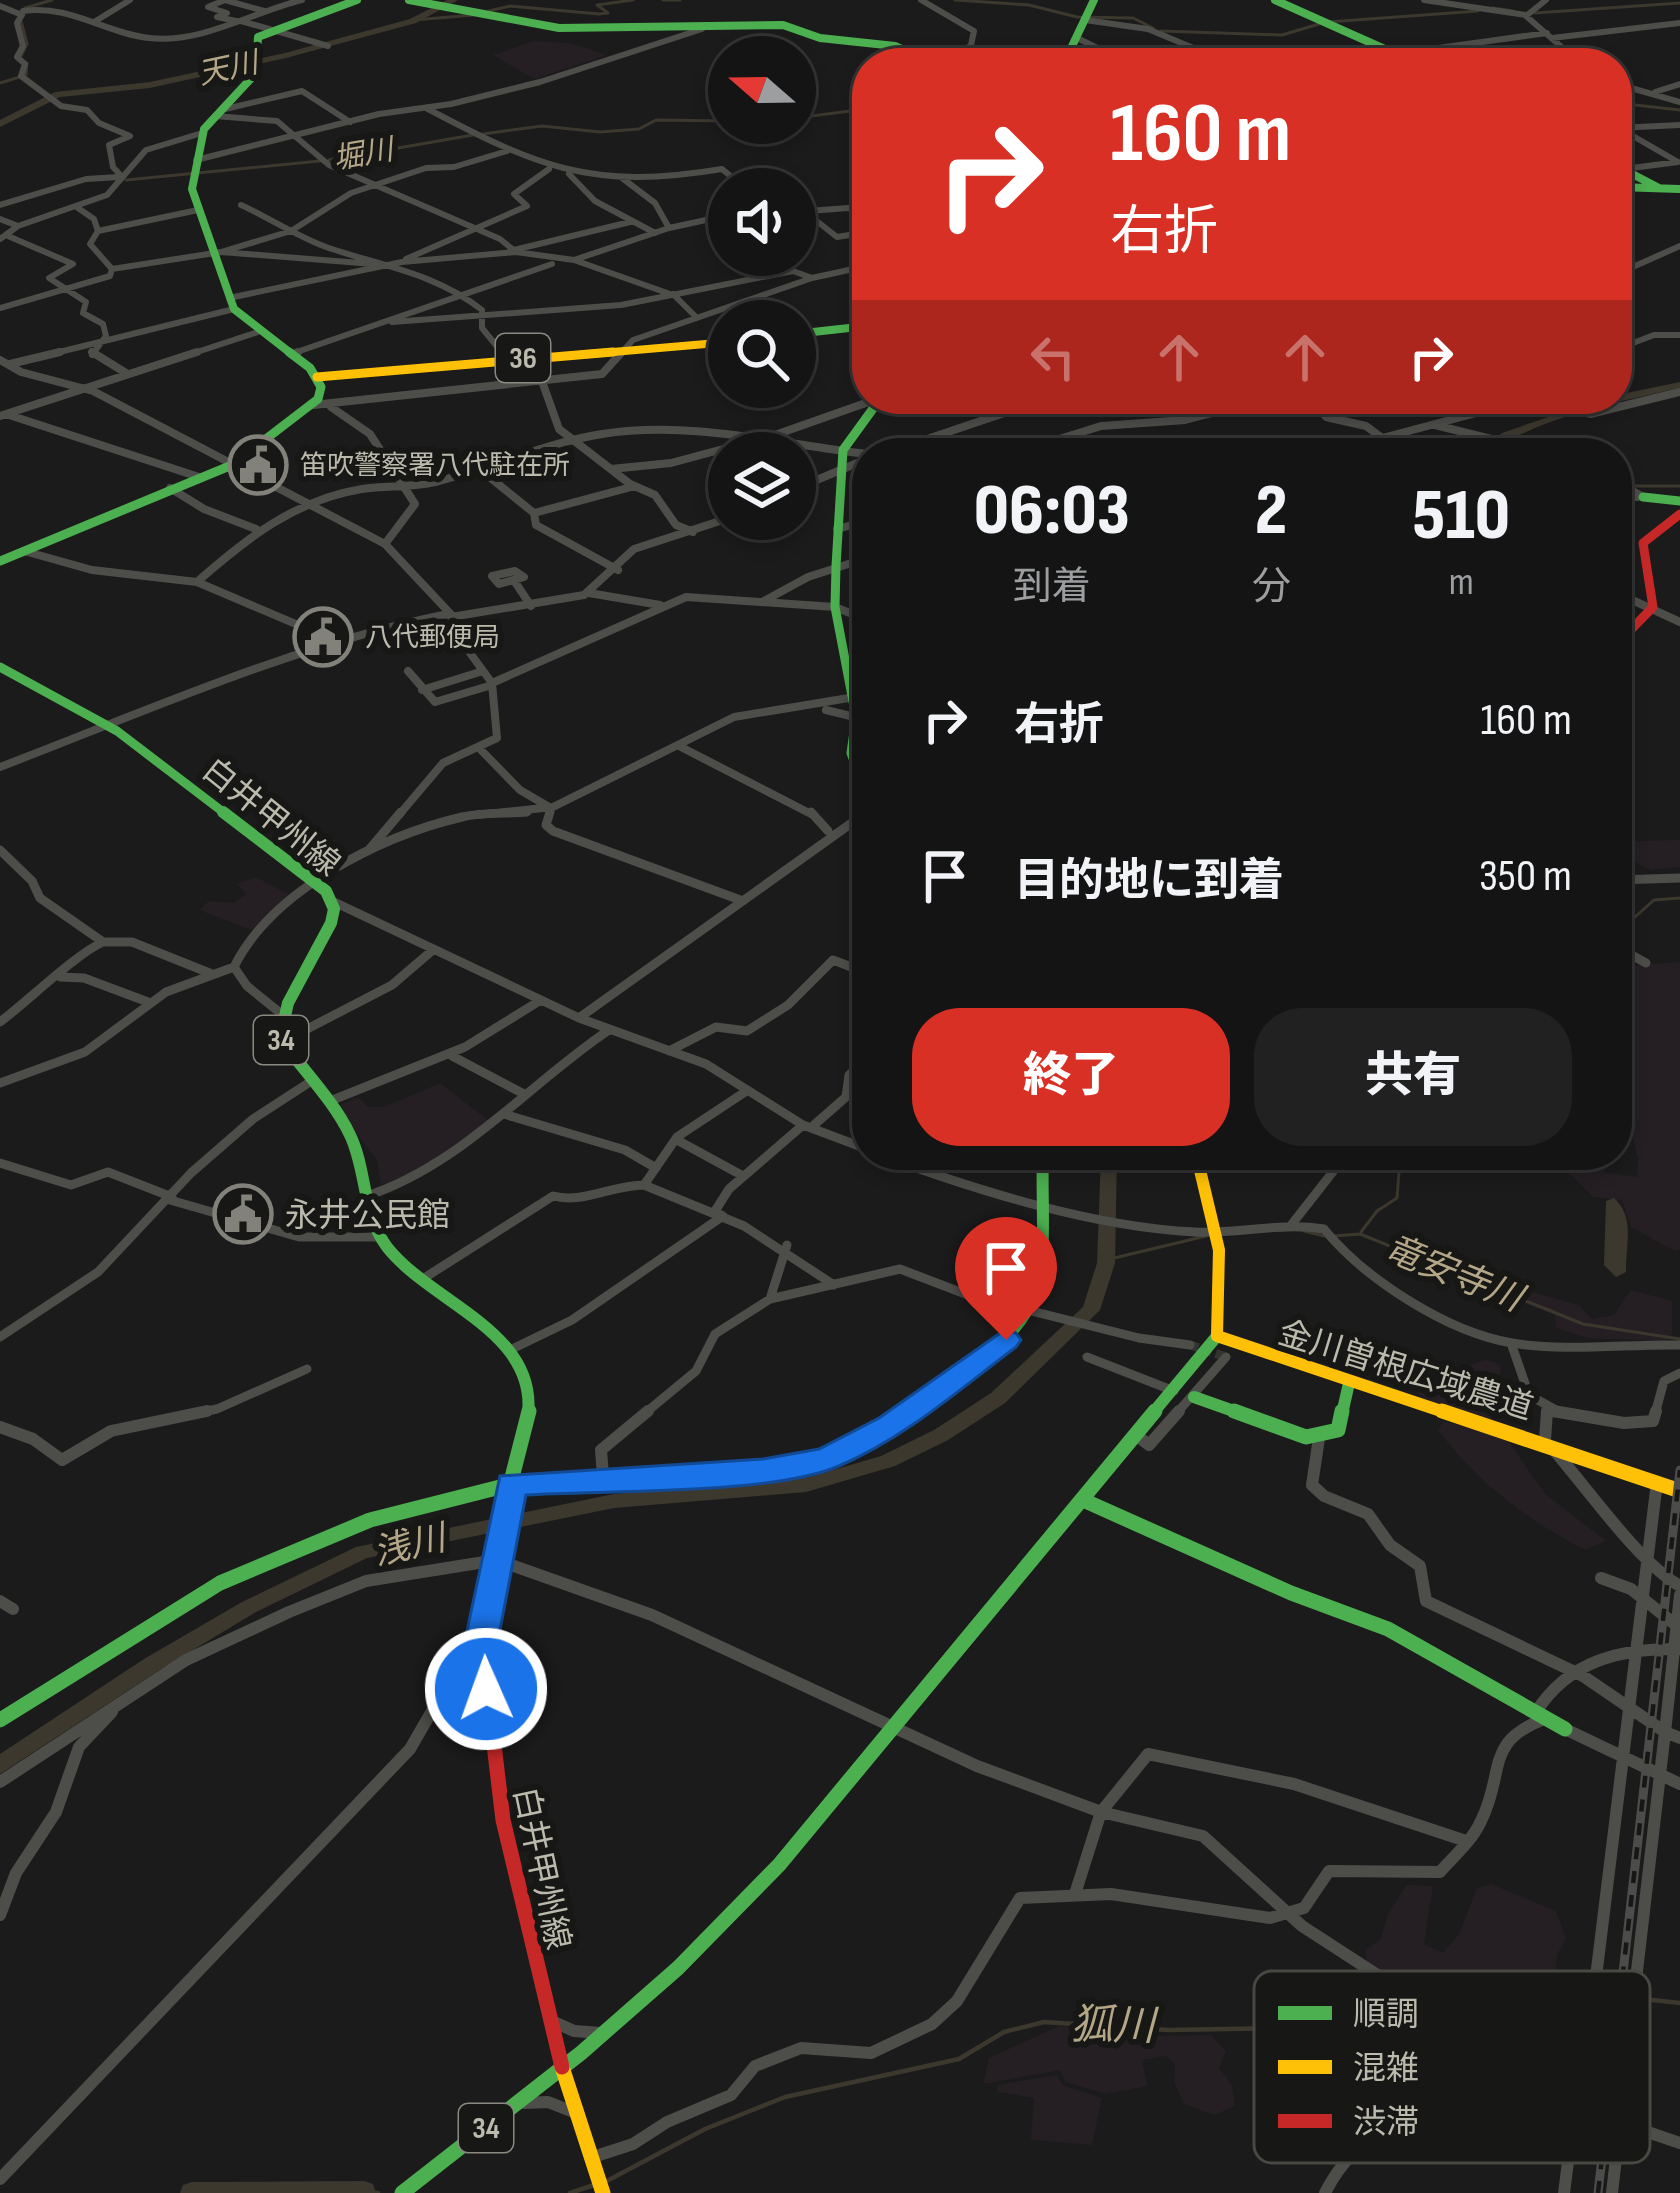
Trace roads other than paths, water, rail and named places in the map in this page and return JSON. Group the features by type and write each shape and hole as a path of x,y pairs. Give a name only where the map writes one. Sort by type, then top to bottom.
{"main road":[{"path":"2,558 232,465 313,405 320,393 317,377 258,332 232,304 198,210 194,169 202,133 252,78 256,40 268,31 357,0"},
{"path":"409,0 559,28 779,25 820,38 899,48"},
{"path":"1072,48 1094,0"},
{"path":"1275,0 1381,48"},
{"path":"1632,173 1659,188"},
{"path":"1632,187 1680,189"},
{"path":"816,332 852,328"},
{"name":"36","path":"317,377 708,344"},
{"path":"852,668 835,607 840,469 842,450 868,414"},
{"path":"1643,496 1680,501"},
{"path":"1632,634 1646,625 1657,607 1659,590 1643,543 1680,514"},
{"name":"白井甲州線","path":"0,667 111,728 318,884 332,901 331,923 284,1016 282,1042"},
{"name":"34","path":"282,1042 330,1101 351,1136 364,1197 381,1237 422,1280 510,1351"},
{"path":"2,1716 259,1564 370,1520 512,1484 763,1471 827,1459 890,1425 981,1360 1006,1340 1031,1309 1047,1207 1044,1170"},
{"path":"1199,1170 1227,1284 1217,1336"},
{"name":"34","path":"406,2190 604,2033 779,1864 1217,1336"},
{"name":"金川曽根広域農道","path":"1217,1336 1349,1383 1550,1442 1680,1490"},
{"name":"白井甲州線","path":"510,1351 531,1387 526,1437 506,1502 482,1654 503,1820 549,2020 603,2193"},
{"path":"1195,1397 1318,1438 1338,1430 1349,1383"},
{"path":"1084,1500 1205,1557 1388,1629 1565,1729"}],"street":[{"path":"94,22 130,0"},
{"path":"264,11 224,0 208,7 227,13 218,17 328,46"},
{"path":"23,10 45,7 152,38 208,33 302,0"},
{"path":"921,0 974,32 968,48"},
{"path":"1424,0 1463,12 1500,7 1527,14 1563,48"},
{"path":"1527,14 1546,0"},
{"path":"0,7 22,15 17,23 23,46 17,57 25,64 22,77 41,94 87,110 99,123 130,136 109,145 121,179"},
{"path":"1086,17 1148,29 1193,48"},
{"path":"1447,48 1680,23"},
{"path":"194,169 295,135 540,82 702,29"},
{"path":"1077,38 1097,48"},
{"path":"1655,92 1680,84"},
{"path":"1632,88 1680,102"},
{"path":"218,112 302,92 350,122"},
{"path":"426,108 449,120 450,126 569,174 622,178 708,171"},
{"path":"218,112 277,121 323,161 478,229 514,251 557,262"},
{"path":"1632,126 1677,121"},
{"path":"126,373 90,354 102,339 103,325 82,311 86,302 49,278 73,265 4,237 18,226 78,208 121,179 146,150 202,133"},
{"path":"1632,139 1642,147 1659,147 1679,162"},
{"path":"112,269 217,253 291,231 343,197 425,168 454,167 508,151"},
{"path":"1632,166 1679,162"},
{"path":"10,364 102,339 166,329 232,304 395,263 527,206 514,194 551,168"},
{"path":"569,174 575,185 655,233"},
{"path":"622,178 655,203 669,228"},
{"path":"0,205 86,179 121,179"},
{"path":"241,205 291,231 395,263 468,297 483,319 482,328 507,358"},
{"path":"78,208 94,219 98,231"},
{"path":"816,211 852,209"},
{"path":"112,269 90,244 98,231 198,210"},
{"path":"0,219 18,226"},
{"path":"290,354 468,297 557,262 708,220"},
{"path":"217,253 395,263 514,251 630,222"},
{"path":"816,223 836,236 852,234"},
{"path":"1632,267 1680,246"},
{"path":"574,260 671,294 697,318"},
{"path":"0,308 110,275 112,269"},
{"path":"313,405 543,384 602,374 626,343 812,278 852,269"},
{"path":"392,322 483,319 671,294 793,271 812,278"},
{"path":"3,415 258,332"},
{"path":"1632,343 1654,335 1680,334"},
{"path":"0,360 86,388 386,544 424,579 434,600 475,640 470,653 492,684 500,728 497,738 443,763 368,851"},
{"path":"543,384 555,424 611,469 655,495 676,525 693,532"},
{"path":"1632,402 1680,392"},
{"path":"331,406 370,434 415,504 386,544"},
{"path":"784,432 852,408"},
{"path":"930,438 1001,414"},
{"path":"1063,438 1101,426 1207,414"},
{"path":"1324,414 1366,426 1384,438"},
{"path":"1376,438 1467,414"},
{"path":"3,415 200,477"},
{"path":"1424,423 1505,438"},
{"path":"196,582 256,529 311,501 368,488 404,488 576,440 632,431 708,435"},
{"path":"816,446 852,453"},
{"path":"611,469 708,454"},
{"path":"816,480 852,464"},
{"path":"478,468 534,513 536,525 617,570"},
{"path":"534,513 635,486"},
{"path":"170,488 204,509 256,529"},
{"path":"1632,490 1643,496"},
{"path":"1632,496 1643,496"},
{"path":"838,529 852,525"},
{"path":"589,593 634,549 708,526"},
{"path":"24,551 92,570 196,582 338,641"},
{"path":"762,602 852,562"},
{"path":"515,582 531,606"},
{"path":"0,767 338,641 418,617 531,606 589,593 660,605"},
{"path":"408,671 435,702 492,684 660,605 694,596 835,607 852,614"},
{"path":"1632,598 1680,622"},
{"path":"422,690 483,671"},
{"path":"234,967 243,944 368,851 458,818 551,808 746,714 818,708 852,699"},
{"path":"818,708 852,717"},
{"path":"678,746 809,810 828,831"},
{"path":"480,749 520,790 551,808"},
{"path":"551,808 546,825 553,831 742,902"},
{"path":"579,1018 636,969 742,902 808,856 828,831 852,819"},
{"path":"0,850 32,880 40,898 104,942"},
{"path":"1632,880 1680,878"},
{"path":"332,901 579,1018 706,1064 745,1092 852,1143"},
{"path":"0,1022 60,977 84,950 104,942 132,942 212,974"},
{"path":"282,1042 392,986 434,949"},
{"path":"1632,955 1646,963"},
{"path":"669,1051 716,1027 747,1031 788,1005 832,959 852,967"},
{"path":"0,1083 85,1052 148,1002 234,967"},
{"path":"234,967 247,986 284,1016"},
{"path":"60,977 84,978 148,1002"},
{"path":"330,1101 491,1038 541,1000"},
{"path":"364,1197 398,1186 506,1114 524,1094 610,1029"},
{"path":"452,1056 524,1094"},
{"path":"717,1212 743,1176 846,1096 852,1072"},
{"path":"0,1336 98,1272 191,1173 253,1120 313,1080"},
{"path":"644,1185 677,1140 745,1092"},
{"path":"506,1114 625,1150 656,1168"},
{"path":"677,1140 743,1176"},
{"path":"0,1163 71,1185 108,1172 171,1198 299,1237 381,1237"},
{"path":"921,1170 975,1190 1047,1207 1215,1230 1292,1224 1328,1235 1402,1300 1510,1343 1680,1345"},
{"path":"1292,1224 1334,1170"},
{"path":"422,1280 553,1196 571,1201 618,1185 644,1185 787,1245 834,1286"},
{"path":"510,1351 607,1298 724,1216 717,1212"},
{"path":"770,1299 787,1245"},
{"path":"603,1476 601,1450 696,1371 715,1334 770,1299 900,1269 968,1295 1190,1345"},
{"path":"1510,1343 1517,1382 1546,1410 1642,1424 1653,1420 1664,1381 1680,1373"},
{"path":"1087,1357 1174,1390"},
{"path":"1136,1434 1149,1445 1226,1357"},
{"path":"0,1427 33,1439 62,1460 111,1431 217,1409 307,1369"},
{"path":"1546,1410 1556,1457 1622,1527 1647,1565 1680,1591 1637,1971"},
{"path":"1318,1438 1312,1484 1324,1496 1378,1521 1390,1545 1420,1566 1426,1601 1477,1632 1576,1670 1680,1738"},
{"path":"1594,1971 1657,1482"},
{"path":"0,1782 186,1660 366,1581 497,1556 652,1615 892,1729 1101,1812 1203,1836 1291,1914 1374,1971"},
{"path":"1601,1578 1642,1599 1679,1627"},
{"path":"0,1601 13,1609"},
{"path":"590,2158 633,2144 667,2122 731,2096 754,2066 801,2048 871,2053 932,2024 957,2001 1020,1898 1075,1894 1140,1898 1212,1916 1291,1914 1304,1908 1319,1876 1329,1871 1431,1874 1484,1816 1500,1744 1510,1731 1541,1715 1546,1694 1576,1670 1636,1648 1677,1649"},
{"path":"0,2179 389,1771 423,1733 448,1677 465,1660 482,1654"},
{"path":"0,1915 16,1873 56,1812 79,1747 123,1700"},
{"path":"1565,1729 1680,1784"},
{"path":"1075,1894 1101,1812 1148,1754 1237,1776 1294,1784 1466,1841"},
{"path":"549,2020 574,2031 604,2033"},
{"path":"516,2104 548,2102 576,2113"},
{"path":"1650,2136 1680,2143"},
{"path":"1324,2193 1339,2163"},
{"path":"1564,2193 1568,2163"},
{"path":"1612,2193 1615,2163"}],"waterway":[{"path":"25,8 52,0"},
{"name":"天川","path":"0,124 58,94 150,85 286,55 413,21 454,0"},
{"path":"489,11 510,6 599,14 608,13 597,5 633,0"},
{"path":"663,0 680,0"},
{"path":"955,0 1029,5 1077,17 1133,18 1153,28"},
{"path":"1535,13 1680,3"},
{"path":"1493,8 1513,11"},
{"path":"1328,22 1478,11"},
{"path":"414,20 474,15"},
{"path":"21,21 27,44 21,56"},
{"path":"1161,31 1282,35 1319,24"},
{"path":"0,83 26,75 27,63"},
{"name":"堀川","path":"1632,105 1680,110"},
{"name":"堀川","path":"816,115 852,111"},
{"name":"堀川","path":"483,134 542,126 600,132 639,129 656,120 708,121"},
{"name":"堀川","path":"329,160 473,135"},
{"name":"堀川","path":"126,180 320,161"},
{"name":"浅川","path":"1632,395 1680,385"},
{"name":"浅川","path":"1502,438 1567,414"},
{"path":"1632,486 1680,486"},
{"path":"1632,920 1654,900 1680,898"},
{"name":"浅川","path":"0,1765 249,1607 363,1552 614,1501 806,1485 888,1461 941,1435 998,1398 1091,1310 1106,1263 1109,1170"},
{"path":"1361,1232 1377,1211 1397,1198 1400,1170"},
{"name":"竜安寺川","path":"1304,1231 1324,1236"},
{"name":"竜安寺川","path":"1334,1236 1360,1234 1583,1324 1680,1339"},
{"name":"竜安寺川","path":"1106,1260 1206,1236"},
{"name":"狐川","path":"1650,2000 1680,2003"},
{"name":"狐川","path":"603,2183 705,2129 785,2097 959,2059 1004,2032 1044,2022 1168,2030 1254,2029"},
{"name":"狐川","path":"570,2193 594,2185"},
{"name":"狐川","path":"364,2192 378,2193"},
{"name":"狐川","path":"192,2193 364,2192"}],"tunnel":[{"path":"1190,1345 1226,1357"}],"railway":[{"path":"1623,1971 1680,1470"},
{"path":"1598,2193 1601,2163"}],"place":[{"name":"笛吹警察署八代駐在所","path":"258,465"},
{"name":"八代郵便局","path":"323,637"},
{"name":"永井公民館","path":"243,1214"}]}
